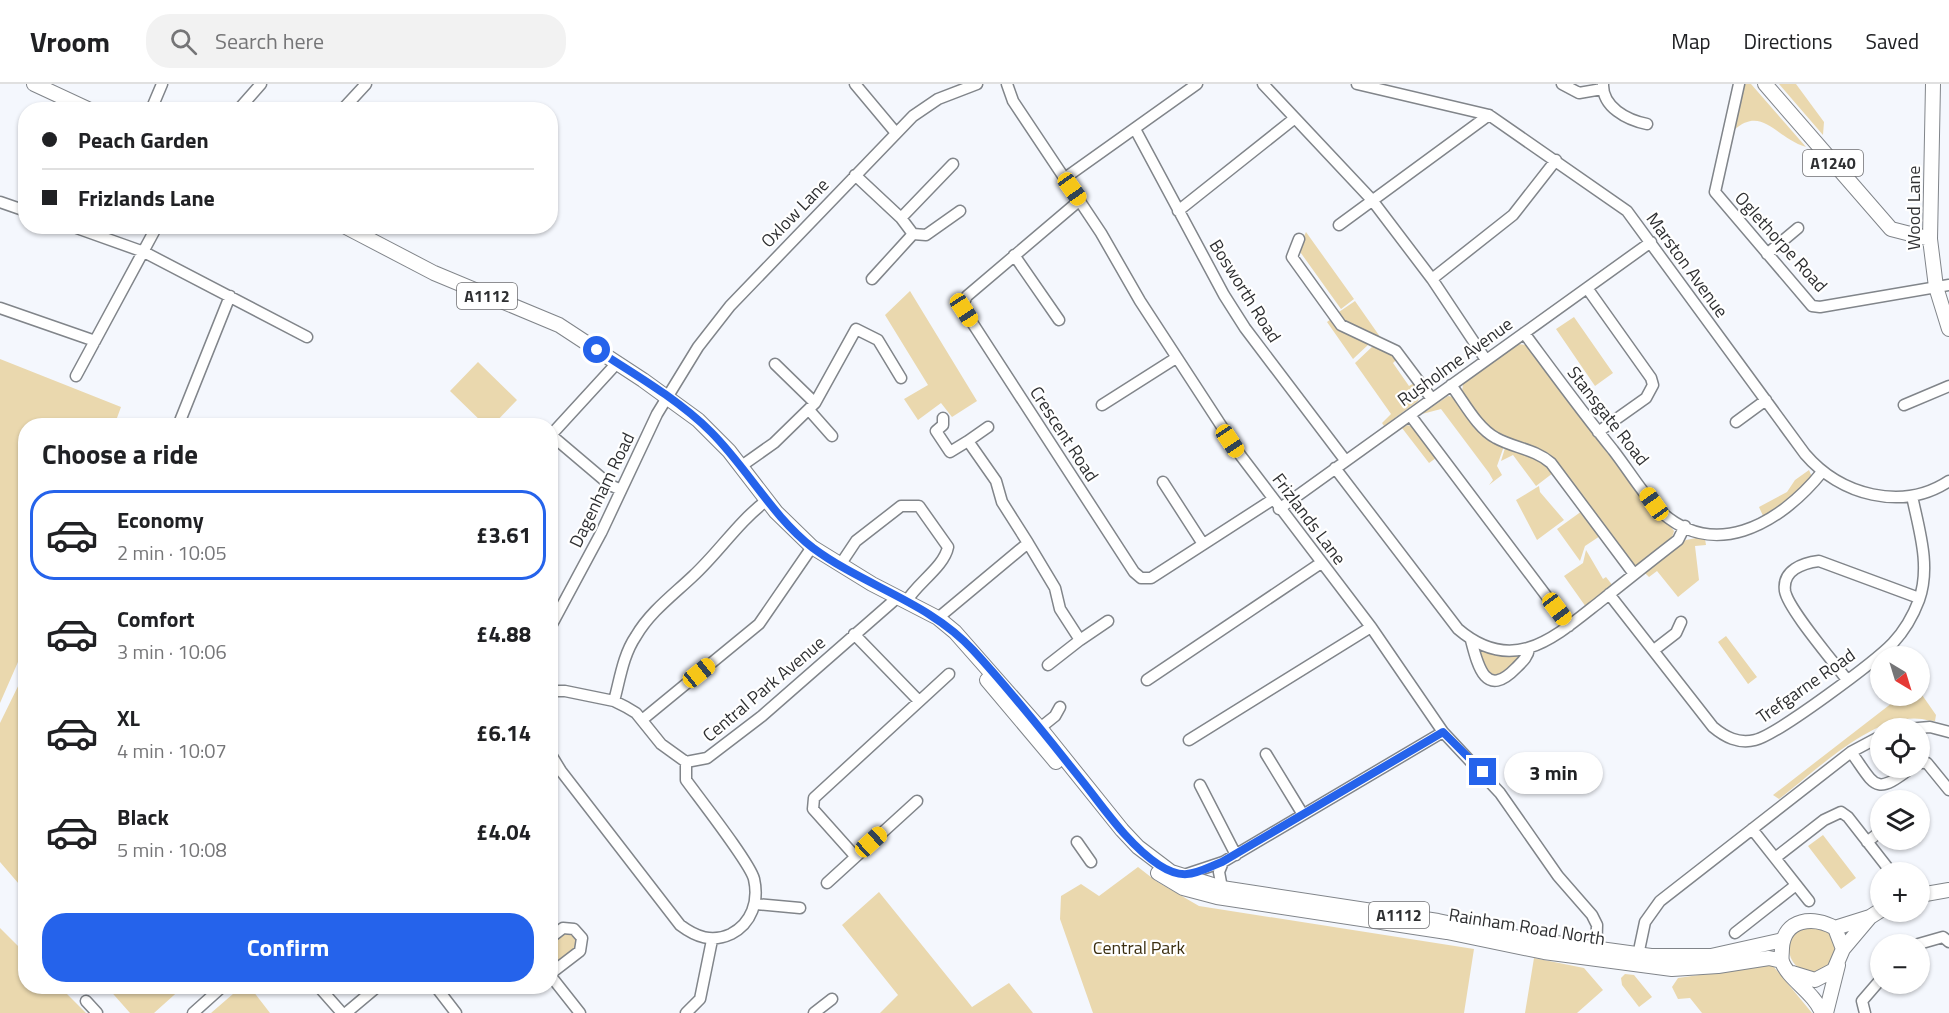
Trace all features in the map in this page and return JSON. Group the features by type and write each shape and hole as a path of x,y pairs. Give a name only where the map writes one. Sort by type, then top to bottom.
{"main road":[{"path":"34,84 73,102"},
{"name":"A1240","path":"1765,84 1891,229 1930,239"},
{"name":"Wood Lane","path":"1933,84 1930,239 1942,286 1949,329"},
{"name":"A1112","path":"359,234 434,273 559,325 666,397"},
{"name":"Rainham Road North","path":"666,397 710,431 766,501 812,547 840,565 938,618 972,649 1137,847 1158,864 1180,876 1222,888 1637,959 1672,969 1710,967 1769,957 1782,962"},
{"name":"Rainham Road North","path":"921,610 963,653 1119,839 1144,863 1172,883 1222,898 1447,932 1544,952 1596,953"},
{"path":"1930,893 1949,890"},
{"path":"1835,928 1870,915"},
{"path":"1824,1013 1843,949 1870,920"},
{"path":"1824,1013 1814,997 1782,962 1783,940 1792,927 1803,921 1821,921 1835,928 1843,949"},
{"name":"Rainham Road North","path":"1637,959 1711,956 1783,940"},
{"path":"1792,974 1815,980 1828,975 1839,965"}],"street":[{"path":"154,102 162,84"},
{"path":"245,102 261,84"},
{"path":"349,102 366,84"},
{"path":"855,84 896,133"},
{"name":"Oxlow Lane","path":"666,397 698,347 730,306 896,133 925,106 978,84"},
{"name":"Frizlands Lane","path":"1007,84 1013,101 1080,200 1176,358 1275,504 1371,627 1443,732 1500,792 1558,876 1592,915 1597,925 1596,953"},
{"path":"1065,178 1197,84"},
{"path":"1263,84 1372,200 1432,279 1486,360"},
{"name":"Marston Avenue","path":"1357,84 1489,115 1628,211 1805,454 1821,472 1862,493 1912,496 1949,481"},
{"path":"1562,84 1580,93 1603,87 1605,97 1619,113 1630,121 1647,124"},
{"name":"Oglethorpe Road","path":"1739,84 1715,192 1815,307 1942,286"},
{"path":"1339,225 1489,115"},
{"path":"1178,211 1295,118"},
{"name":"Bosworth Road","path":"1135,129 1178,211 1245,328 1346,460"},
{"path":"1432,279 1513,215 1556,160"},
{"path":"901,218 953,164"},
{"path":"855,175 901,218 913,234 926,235 960,211"},
{"name":"Crescent Road","path":"1080,200 967,296 962,306 1134,572 1141,578 1151,578 1203,544 1275,504"},
{"path":"0,202 18,208"},
{"path":"1767,254 1798,228"},
{"path":"93,234 144,252 307,337"},
{"path":"76,376 153,234"},
{"path":"872,279 913,234"},
{"path":"1299,239 1292,258 1337,321 1349,330 1396,351 1432,399"},
{"name":"Rusholme Avenue","path":"1275,504 1335,468 1651,242"},
{"path":"1014,255 1059,320"},
{"path":"1587,288 1651,378 1653,385 1646,399 1598,432"},
{"path":"181,418 230,296"},
{"path":"0,308 95,341"},
{"path":"740,467 774,443 812,406 856,329 878,340 901,378"},
{"name":"Stansgate Road","path":"1524,333 1654,504 1685,526 1707,533 1727,534 1763,524 1796,501 1821,472"},
{"path":"1102,405 1176,358"},
{"path":"558,427 617,363"},
{"path":"775,364 812,406 832,436"},
{"path":"1451,385 1488,433 1505,443 1537,454 1551,463 1634,574"},
{"path":"1904,405 1949,386"},
{"name":"Dagenham Road","path":"558,613 601,533 666,397"},
{"path":"1737,422 1766,400"},
{"path":"1410,415 1569,626"},
{"path":"943,418 943,425 936,431 950,452 988,427"},
{"path":"558,441 609,485 621,490"},
{"path":"968,441 996,481 1002,502 1055,588 1060,609 1080,640"},
{"path":"1335,468 1444,612 1471,640 1495,649 1529,649 1546,643 1678,540 1685,526"},
{"path":"1163,482 1203,544"},
{"name":"Trefgarne Road","path":"1609,594 1713,727 1726,737 1739,741 1755,740 1778,730 1847,680 1892,645 1907,627 1919,598 1925,560 1912,496"},
{"path":"614,701 625,658 636,635 671,595 694,576 738,526 766,501"},
{"name":"Central Park Avenue","path":"686,762 707,758 788,694 854,634 902,599 946,558 948,547 919,506 901,506 856,541 840,565"},
{"path":"938,618 1028,543"},
{"path":"642,720 759,624 812,547"},
{"path":"1847,680 1791,605 1785,590 1790,573 1802,563 1819,561 1919,598"},
{"path":"1148,680 1321,563"},
{"path":"1048,665 1108,621"},
{"path":"1654,650 1676,633 1681,622"},
{"path":"1189,740 1371,627"},
{"path":"854,634 919,701"},
{"path":"1471,640 1482,675 1499,682 1506,679 1526,658 1529,649"},
{"path":"855,856 813,809 814,798 948,674"},
{"path":"558,691 614,701 636,713 661,744 686,762 687,780 754,877 756,904 747,922 731,934 712,940 692,934 680,925 558,766"},
{"path":"1040,728 1056,716 1060,707"},
{"path":"1930,727 1949,732"},
{"path":"1180,876 1192,874 1236,855 1302,813 1443,732"},
{"path":"1637,959 1645,922 1660,901 1851,752 1870,742"},
{"path":"1851,752 1872,782 1885,786 1898,778"},
{"path":"1266,754 1302,813"},
{"path":"1930,766 1949,790"},
{"path":"1200,786 1236,855"},
{"path":"827,883 917,801"},
{"path":"1775,858 1834,813 1841,812 1848,817 1883,862"},
{"path":"1752,829 1809,901"},
{"path":"1077,842 1091,862"},
{"path":"1222,862 1219,872 1222,888"},
{"path":"1735,933 1796,885"},
{"path":"756,904 800,908"},
{"path":"558,932 563,928 574,928 582,939 580,951 558,969"},
{"path":"1930,941 1943,937 1948,941"},
{"path":"686,1013 700,999 712,940"},
{"path":"558,985 580,1013"},
{"path":"1865,1013 1863,1001 1870,992"},
{"path":"194,1013 214,994"},
{"path":"326,994 344,1013 368,994"},
{"path":"441,994 456,1013"},
{"path":"814,1013 832,999"},
{"path":"86,1002 97,1013"}],"green space":[{"path":"1745,84 1751,84 1806,147 1795,143 1761,122 1744,123 1734,130"},
{"path":"1779,84 1796,84 1824,122 1823,135"},
{"path":"1306,232 1354,299 1341,309 1298,249"},
{"path":"910,291 977,401 952,417 941,403 918,420 904,399 928,385 885,315"},
{"path":"1355,301 1383,341 1349,327 1336,314"},
{"path":"1574,317 1613,373 1595,386 1556,329"},
{"path":"1331,319 1341,331 1369,344 1353,359 1327,322"},
{"path":"1518,344 1527,345 1642,499 1674,531 1671,541 1639,565 1633,565 1550,457 1499,437 1486,426 1462,392 1463,384"},
{"path":"1374,345 1389,351 1397,359 1393,363 1409,386 1414,383 1421,393 1418,401 1384,426 1382,423 1391,414 1355,363"},
{"path":"0,359 121,407 117,418 18,418 18,662 0,703"},
{"path":"478,362 517,400 500,418 478,418 450,391"},
{"path":"1448,396 1454,397 1481,433 1504,446 1497,466 1502,475 1489,485 1493,480 1489,473 1441,409 1422,414"},
{"path":"1407,425 1413,427 1436,458 1429,463 1402,428"},
{"path":"1505,448 1539,459 1553,473 1536,486 1513,455 1501,461"},
{"path":"1809,470 1812,477 1804,487 1764,518 1759,507 1787,492 1795,480"},
{"path":"1539,486 1540,492 1564,520 1537,540 1516,500"},
{"path":"1582,511 1600,536 1585,546 1580,561 1557,529"},
{"path":"1705,539 1706,545 1695,546 1699,580 1678,597 1657,571 1649,577 1645,573 1686,540"},
{"path":"1586,550 1603,579 1606,577 1613,586 1586,607 1564,576 1583,563"},
{"path":"1726,636 1757,677 1748,684 1718,642"},
{"path":"1477,648 1499,655 1523,654 1505,676 1489,677"},
{"path":"18,686 18,883 0,862 0,723"},
{"path":"1888,706 1930,706 1936,715 1935,721 1930,720 1930,718 1873,718"},
{"path":"1870,720 1870,732 1827,760 1779,799 1773,795"},
{"path":"1823,835 1856,878 1841,889 1808,846"},
{"name":"Central Park","path":"1138,867 1156,881 1199,906 1474,949 1464,1013 1093,1013 1060,919 1061,896 1081,884 1099,896"},
{"path":"879,892 972,1007 1009,983 1033,1013 880,1013 898,995 842,925"},
{"path":"1817,926 1829,932 1834,940 1834,958 1829,966 1821,971 1807,972 1799,969 1792,962 1789,944 1792,936 1799,929"},
{"path":"0,928 18,946 18,994 67,994 86,1013 0,1013"},
{"path":"565,933 574,935 580,941 577,950 558,964 558,939"},
{"path":"1534,958 1584,968 1603,990 1577,1013 1525,1013"},
{"path":"1769,965 1774,967 1812,1013 1702,1013 1690,998 1678,999 1672,987 1678,978"},
{"path":"1625,974 1634,975 1652,997 1639,1007 1622,985 1621,978"},
{"path":"113,994 175,994 154,1013 130,1013"},
{"path":"233,994 255,994 270,1013 211,1013"}],"route":[{"path":"597,350 643,380 710,431 776,512 812,547 872,584 938,618 955,632 1044,733 1122,830 1138,847 1170,872 1180,876 1192,874 1222,862 1443,732 1483,772"}]}
